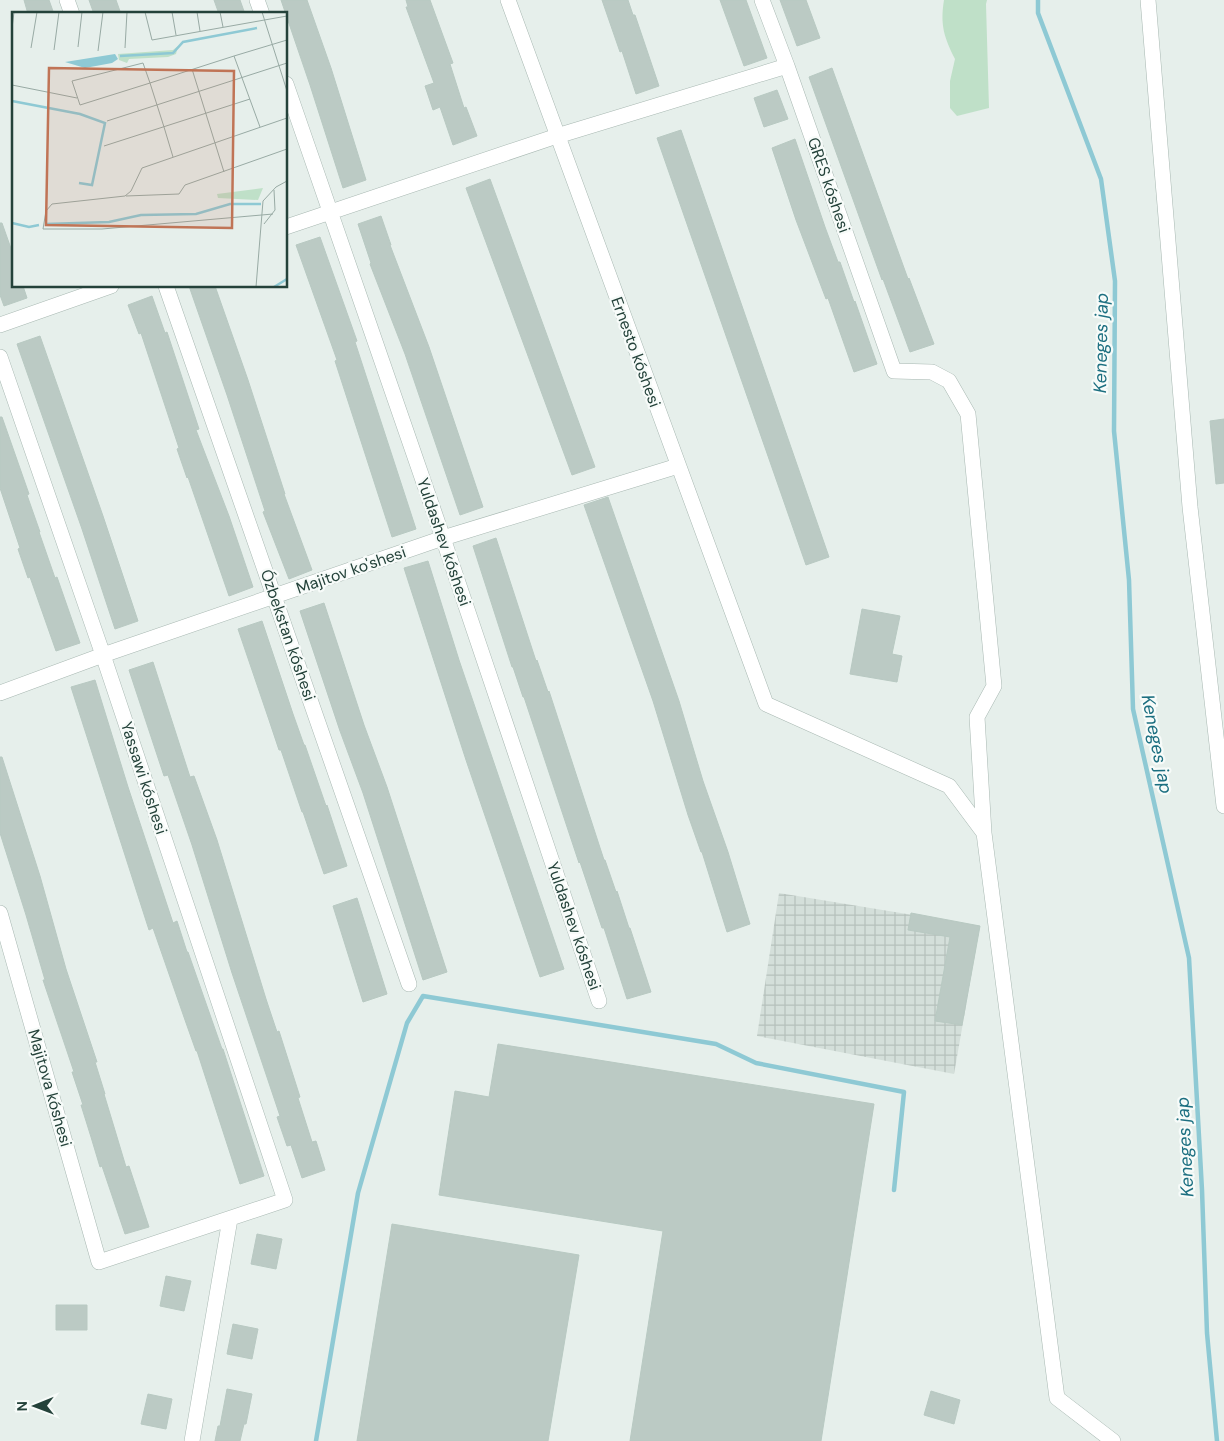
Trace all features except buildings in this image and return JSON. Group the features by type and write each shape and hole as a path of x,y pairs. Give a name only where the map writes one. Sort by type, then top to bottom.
{"street":[{"path":"67,0 71,12"},
{"path":"257,0 261,12"},
{"name":"Ernesto kóshesi","path":"508,0 766,704 949,786 984,832"},
{"name":"GRES kóshesi","path":"762,0 894,371 932,372 949,381 968,414 994,686 977,717 984,832"},
{"path":"1148,0 1190,507 1224,806"},
{"path":"288,226 557,136 787,66"},
{"name":"Yuldashev kóshesi","path":"288,90 443,538 599,1001"},
{"path":"0,325 105,288"},
{"name":"Ózbekstan kóshesi","path":"167,288 409,984"},
{"name":"Yassawi kóshesi","path":"0,357 103,655 285,1200 230,1219"},
{"name":"Majitov ko'shesi","path":"0,693 103,655 443,538 678,466"},
{"path":"984,832 1057,1398 1113,1441"},
{"name":"Majitova kóshesi","path":"0,913 99,1262 230,1219"},
{"path":"192,1441 230,1219"}],"shaded area":[{"path":"779,893 980,926 954,1074 757,1036"}],"green space":[{"path":"944,0 987,0 989,108 957,116 950,108 950,81 955,59 944,31 942,17"}],"waterway":[{"name":"Keneges jap","path":"1038,0 1038,13 1101,179 1115,281 1114,431 1129,580 1133,709 1189,958 1202,1190 1207,1333 1217,1441"},
{"path":"316,1441 358,1193 407,1023 423,996 716,1044 756,1063 904,1092 894,1190"}]}
